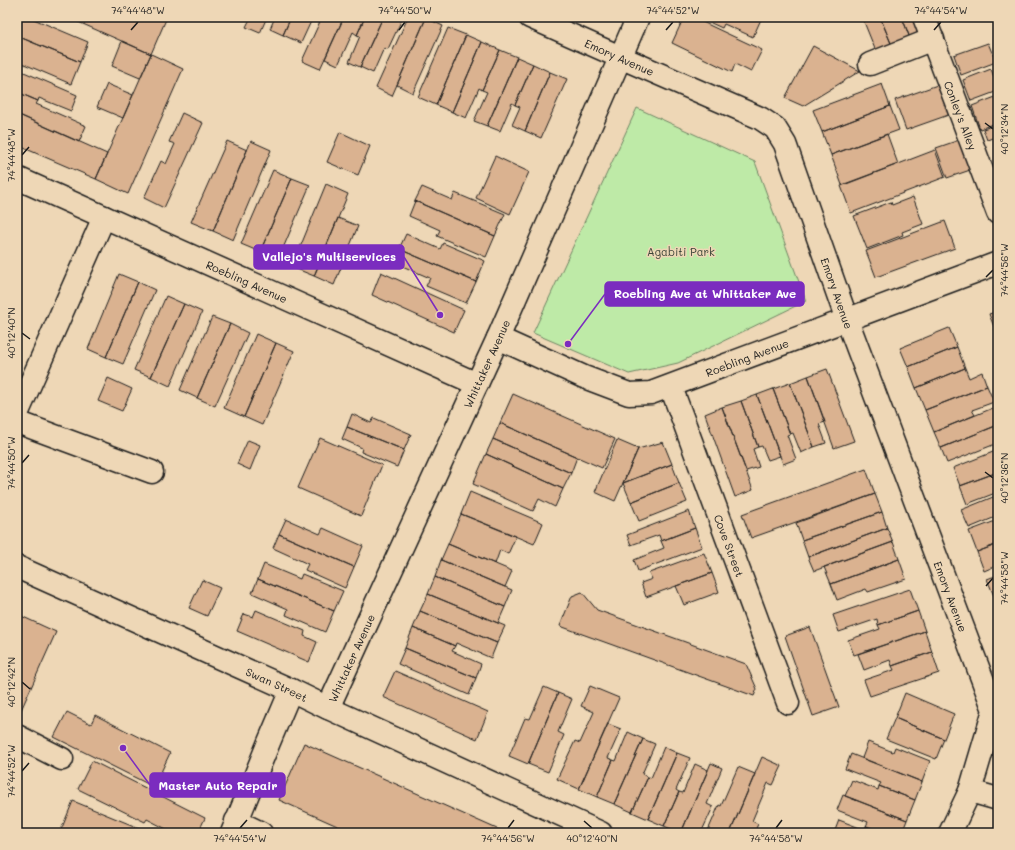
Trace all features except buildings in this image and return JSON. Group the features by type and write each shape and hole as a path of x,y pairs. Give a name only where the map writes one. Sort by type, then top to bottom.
{"street":[{"name":"Emory Avenue","path":"530,17 760,118 775,128 785,144 847,320 994,710 970,791"},
{"name":"Whittaker Avenue","path":"328,708 498,338 638,17"},
{"name":"Conley's Alley","path":"924,17 998,213"},
{"path":"870,64 933,39"},
{"name":"Roebling Avenue","path":"17,178 477,384"},
{"path":"17,414 104,217"},
{"name":"Roebling Avenue","path":"498,338 584,377 629,394 652,393 998,263"},
{"name":"Cove Street","path":"671,387 788,704"},
{"path":"17,422 152,472"},
{"name":"Swan Street","path":"17,567 291,690 598,832"},
{"path":"261,833 234,827 291,690"},
{"path":"17,736 62,759"},
{"path":"950,833 970,791 998,799"}],"green space":[{"name":"Agabiti Park","path":"637,108 755,162 806,301 678,363 629,374 533,333"}],"place":[{"name":"Vallejo's Multiservices","path":"440,315"},
{"name":"Roebling Ave at Whittaker Ave","path":"568,344"},
{"name":"Master Auto Repair","path":"123,748"}]}
